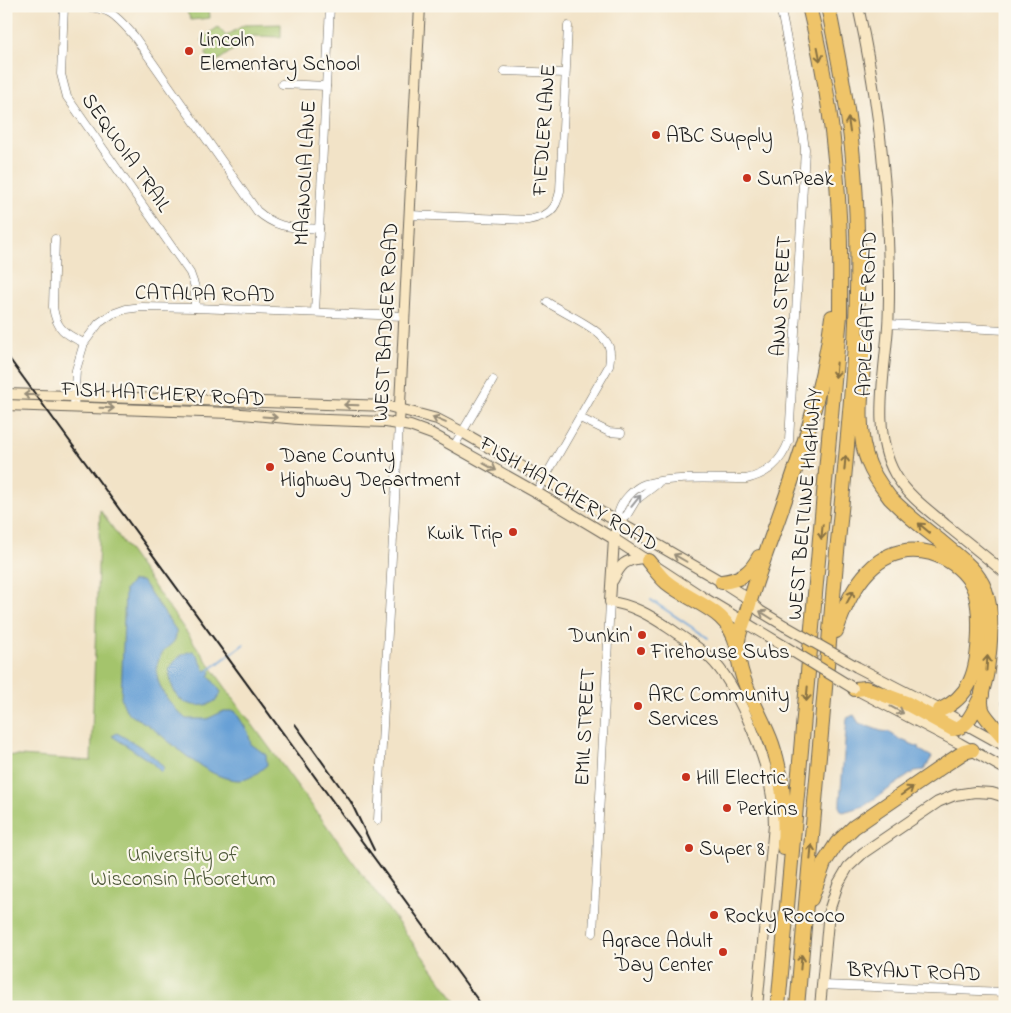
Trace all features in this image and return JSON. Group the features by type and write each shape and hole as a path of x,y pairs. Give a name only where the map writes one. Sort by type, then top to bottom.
{"highway":[{"name":"WEST BELTLINE HIGHWAY","path":"778,1007 840,315 840,217 830,122 809,6"},
{"name":"WEST BELTLINE HIGHWAY","path":"797,1007 857,319 855,174 848,118 828,6"},
{"path":"855,174 866,280 866,335 861,427 866,458 880,486 890,498 965,562 980,580 985,590 990,613 987,670 982,694 983,711 1005,739"},
{"path":"738,655 738,638 808,433 824,371 833,302 840,217"},
{"path":"722,582 742,577 754,567 785,499"},
{"path":"829,651 851,593 867,572 876,564 892,555 912,551 924,551 946,559 964,572 972,583 978,606 978,622 976,661 970,682 952,705 940,710"},
{"path":"646,559 667,583 724,620 733,634 742,676 768,734 781,776 784,805 786,928"},
{"path":"854,688 866,688 906,703 953,729 958,729 966,724 982,694"},
{"path":"804,918 824,863 837,843 854,827 964,752 972,750"}],"main road":[{"name":"WEST BADGER ROAD","path":"399,424 420,6"},
{"name":"APPLEGATE ROAD","path":"858,6 876,102 886,188 888,324 882,427 883,441 895,474 906,489 930,512 1005,573"},
{"name":"FISH HATCHERY ROAD","path":"6,394 74,402 230,414 399,424 432,434 614,538 704,598 854,688 1005,769"},
{"name":"FISH HATCHERY ROAD","path":"6,405 74,402 378,406 437,418 722,582 750,601 760,611 857,668 940,710 1005,746"},
{"name":"EMIL STREET","path":"610,602 614,538 618,523"},
{"path":"611,584 620,567 625,562 646,559"},
{"path":"610,602 622,604 645,614 708,656 728,679 762,754 773,798 773,839 757,1007"},
{"path":"820,1007 829,911 838,884 848,866 863,853 938,802 954,795 975,792 992,793 1005,797"}],"street":[{"name":"SEQUOIA TRAIL","path":"64,6 61,74 67,97 190,273 194,287 195,308"},
{"path":"74,6 104,10 118,17 134,36 257,212 268,221 278,225 319,228"},
{"name":"MAGNOLIA LANE","path":"315,312 330,6"},
{"name":"ANN STREET","path":"618,523 619,510 630,495 644,484 676,480 746,479 757,476 772,468 780,460 789,441 805,149 795,80 780,6"},
{"name":"FIEDLER LANE","path":"409,215 528,220 542,218 551,211 558,202 560,190 568,26"},
{"path":"504,71 565,73"},
{"path":"282,84 326,86"},
{"path":"55,239 54,317 58,327 73,338 84,343"},
{"path":"536,493 609,366 610,348 605,339 594,330 547,302"},
{"name":"CATALPA ROAD","path":"74,402 79,357 84,343 99,323 112,314 126,309 142,307 195,308 404,316"},
{"path":"888,324 1005,330"},
{"path":"454,446 493,380"},
{"path":"580,418 609,432 621,433"},
{"name":"WEST BADGER ROAD","path":"378,820 399,424"},
{"name":"EMIL STREET","path":"593,933 610,602"},
{"path":"1005,668 1005,704"},
{"name":"BRYANT ROAD","path":"822,985 1005,992"}],"green space":[{"path":"184,6 209,6 210,18 191,20"},
{"path":"281,24 281,37 253,36 213,64 205,53 209,50 201,39 218,27 226,36 244,25"},
{"name":"University of Wisconsin Arboretum","path":"100,510 238,705 460,1007 6,1007 6,755 91,761"}],"water":[{"path":"132,581 142,581 176,630 174,642 163,651 157,664 159,682 167,699 186,719 207,719 224,711 235,711 248,732 251,744 266,755 267,765 254,776 237,780 213,773 190,758 148,725 133,717 126,710 121,699 125,590"},
{"path":"193,651 198,656 205,671 209,669 211,673 209,676 221,692 219,697 209,704 197,705 185,702 177,696 172,685 169,669 179,657"},
{"path":"854,715 859,723 889,732 899,739 919,747 920,750 932,757 924,770 915,771 864,806 843,812 840,809 840,801 847,718"},
{"path":"117,733 154,757 164,768 161,772 151,762 112,736"}],"waterway":[{"path":"651,600 708,638"},
{"path":"209,670 244,644"}],"railway":[{"path":"6,354 483,1007"},
{"path":"295,724 351,802 374,850"}],"place":[{"name":"Lincoln Elementary School","path":"189,51"},
{"name":"ABC Supply","path":"656,135"},
{"name":"SunPeak","path":"747,178"},
{"name":"Dane County Highway Department","path":"270,467"},
{"name":"Kwik Trip","path":"513,532"},
{"name":"Dunkin'","path":"642,635"},
{"name":"Firehouse Subs","path":"641,651"},
{"name":"ARC Community Services","path":"638,706"},
{"name":"Hill Electric","path":"686,777"},
{"name":"Perkins","path":"727,808"},
{"name":"Super 8","path":"689,848"},
{"name":"Rocky Rococo","path":"714,915"},
{"name":"Agrace Adult Day Center","path":"723,952"}]}
